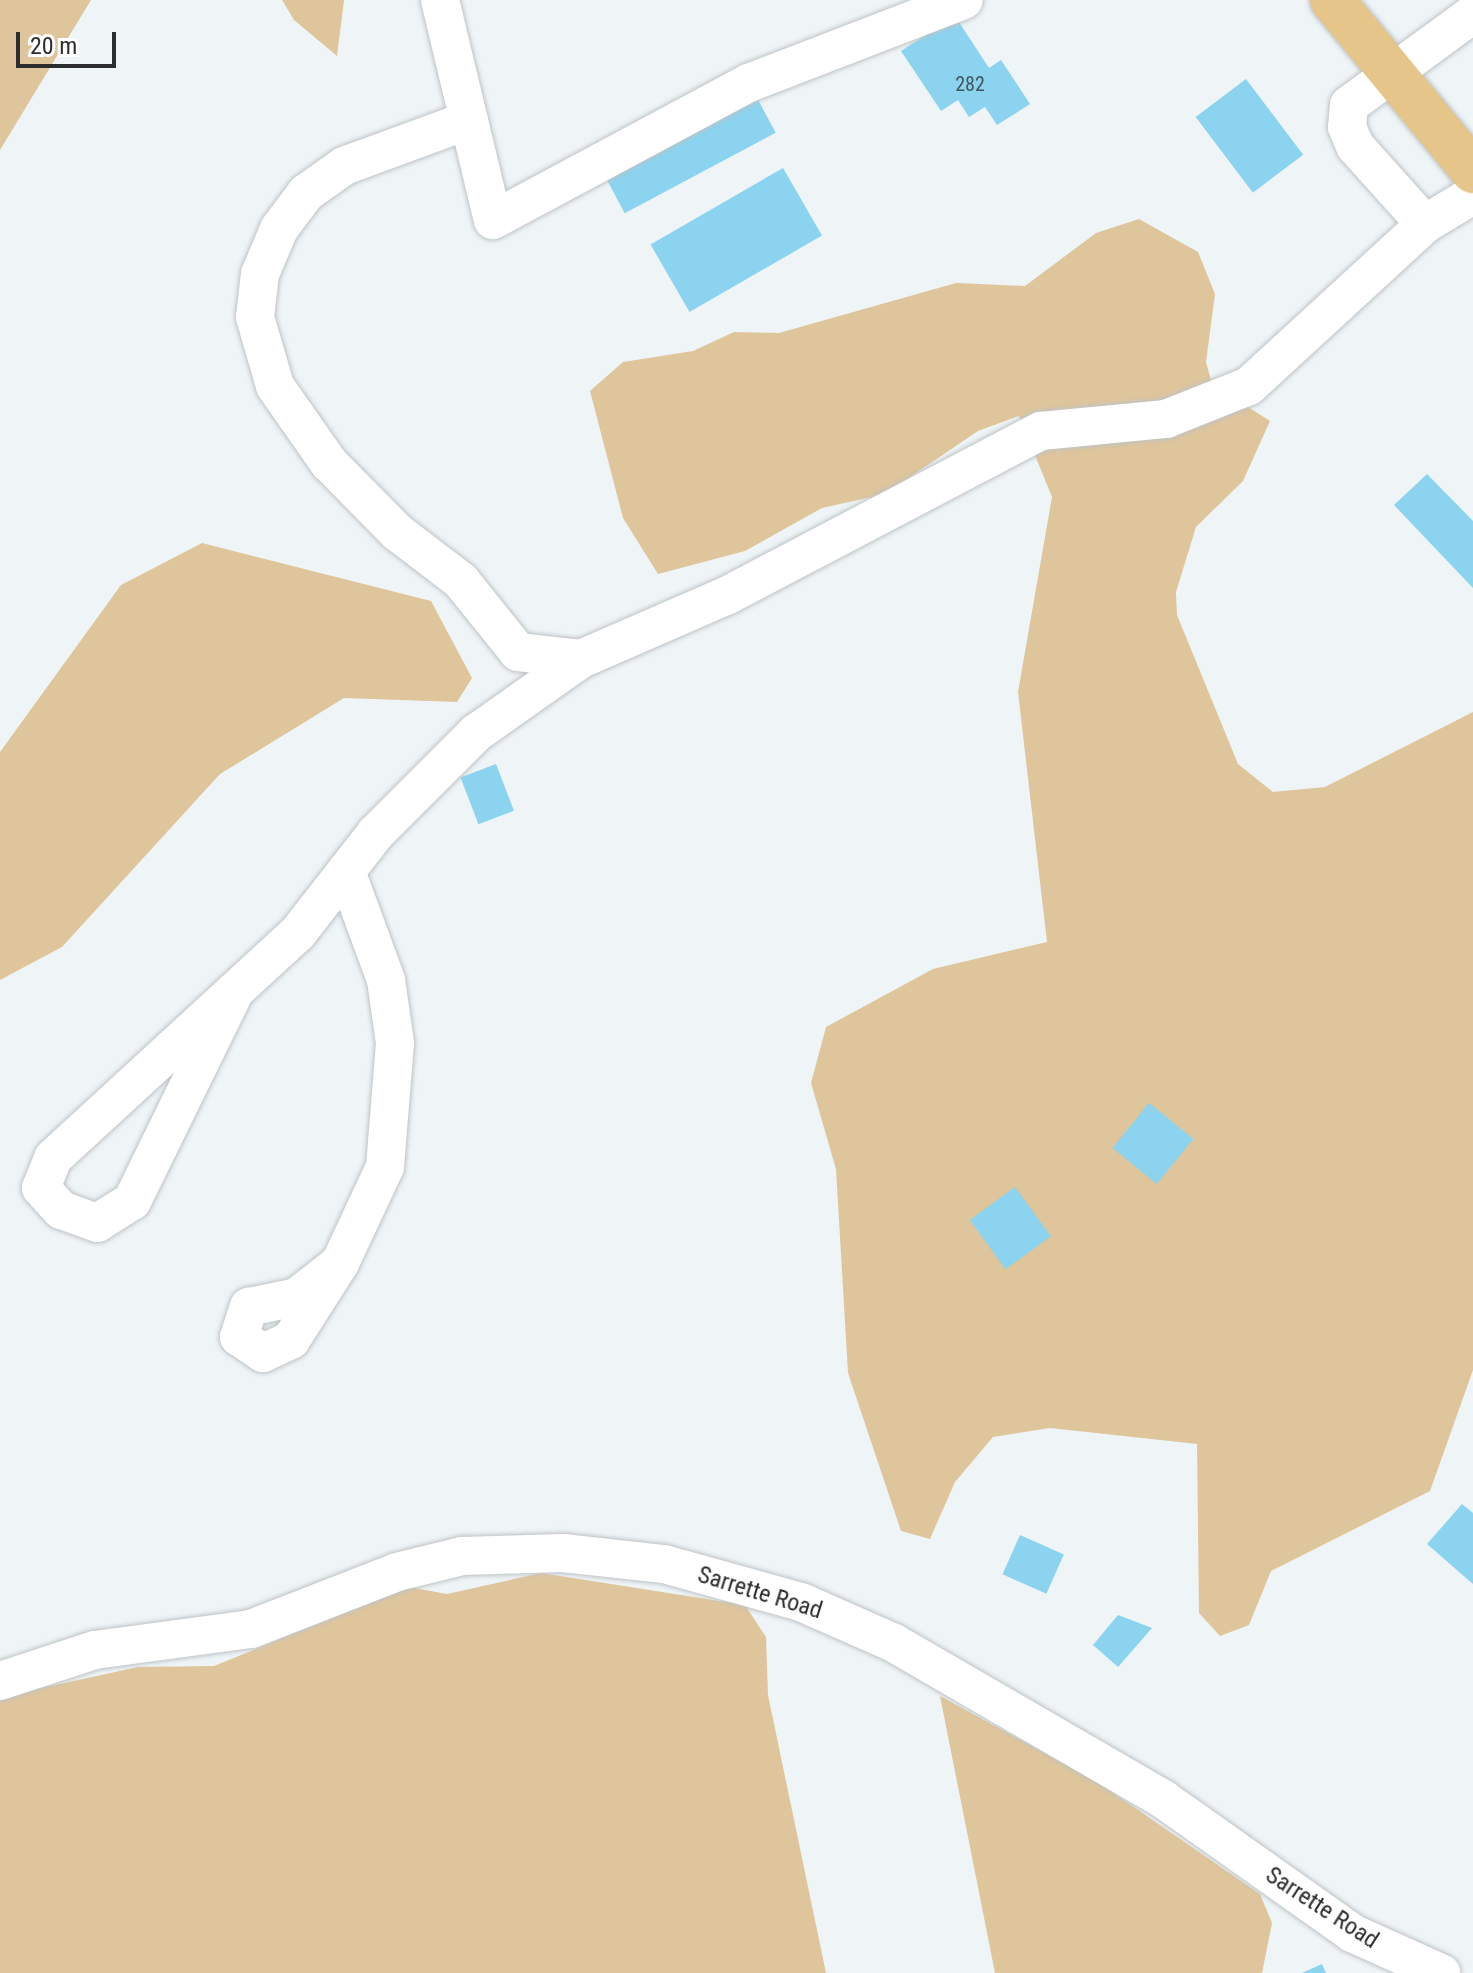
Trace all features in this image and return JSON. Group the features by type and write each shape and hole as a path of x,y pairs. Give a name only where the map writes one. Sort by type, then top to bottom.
{"main road":[{"path":"1332,0 1473,171"}],"lane":[{"path":"440,0 493,220 749,83 964,0"},
{"path":"1425,224 1355,146 1347,127 1349,105 1473,14"},
{"path":"469,120 344,166 306,193 279,229 260,274 255,317 275,386 329,463 397,532 461,581 518,652 581,659"},
{"path":"235,991 132,1201 97,1223 61,1210 41,1188 53,1158 297,934 346,871 476,733 581,659 728,595 1041,431 1166,419 1249,386 1425,224 1473,195"},
{"path":"340,1263 385,1167 395,1043 386,980 346,871"},
{"name":"Sarrette Road","path":"0,1681 95,1650 251,1629 397,1572 462,1556 563,1553 664,1564 801,1602 894,1643 1163,1799 1352,1933 1441,1973"}],"shaded area":[{"path":"0,0 91,0 0,150"},
{"path":"282,0 344,0 337,56 294,20"},
{"path":"1139,219 1198,252 1215,294 1206,362 1212,384 1270,421 1243,481 1196,527 1176,592 1177,615 1238,764 1273,792 1325,787 1473,712 1473,1370 1430,1491 1271,1571 1249,1625 1220,1636 1199,1613 1197,1444 1050,1428 993,1437 955,1482 930,1539 901,1531 848,1373 836,1169 811,1083 826,1027 933,969 1047,942 1018,692 1052,497 1019,416 978,431 885,494 822,508 745,551 658,574 623,518 590,391 623,362 693,351 734,332 779,333 956,283 1025,286 1096,233"},
{"path":"202,543 431,601 472,678 457,702 344,698 220,774 62,947 0,980 0,752 121,585"},
{"path":"541,1573 745,1605 766,1637 768,1695 826,1973 0,1973 0,1697 138,1667 214,1666 409,1587 447,1594"},
{"path":"940,1696 1096,1781 1260,1894 1272,1923 1262,1973 995,1973"}],"building":[{"path":"955,16 989,68 1001,60 1030,104 997,125 985,107 969,117 958,100 941,111 901,51"},
{"path":"1246,79 1303,155 1253,193 1196,117"},
{"path":"755,94 776,133 625,213 604,174"},
{"path":"783,168 822,236 689,312 650,244"},
{"path":"1427,474 1473,521 1473,588 1394,505"},
{"path":"496,764 514,811 478,824 461,778"},
{"path":"1149,1103 1193,1139 1157,1184 1112,1148"},
{"path":"1015,1187 1051,1236 1006,1269 970,1220"},
{"path":"1462,1504 1473,1513 1473,1584 1427,1544"},
{"path":"1020,1535 1064,1555 1046,1594 1003,1574"},
{"path":"1118,1615 1152,1628 1118,1667 1093,1645"},
{"path":"1322,1964 1326,1973 1302,1973"}]}
